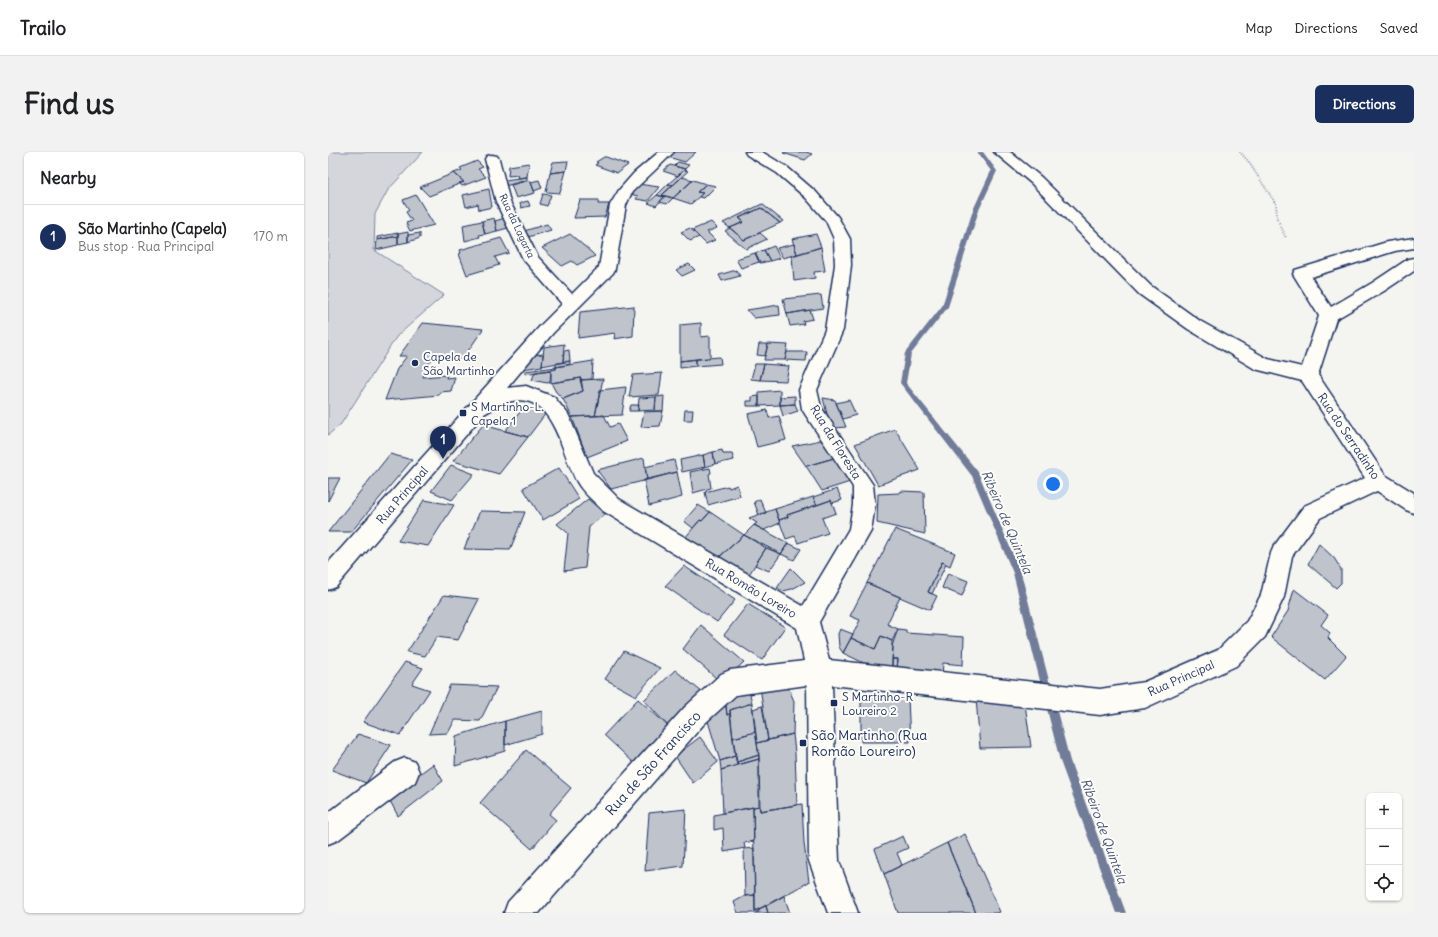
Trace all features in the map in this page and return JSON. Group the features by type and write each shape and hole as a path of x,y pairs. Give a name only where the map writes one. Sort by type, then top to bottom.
{"street":[{"name":"Rua Principal","path":"328,580 547,329 607,269 618,205 626,190 667,152"},
{"name":"Rua da Floresta","path":"752,152 782,170 811,194 834,220 842,239 843,265 834,330 808,390 812,409 863,484 864,506 860,531 807,620"},
{"path":"1001,152 1036,180 1145,290 1194,325 1262,364 1308,376 1328,316 1378,287 1414,262"},
{"name":"Rua da Lagarta","path":"492,159 503,202 531,259 572,304"},
{"path":"1328,316 1301,274 1393,246 1414,244"},
{"name":"Rua do Serradinho","path":"1308,376 1378,481 1412,500"},
{"name":"Rua Romão Loreiro","path":"477,409 492,400 510,394 526,393 547,402 558,414 585,478 611,505 807,620 819,671 824,862 843,913"},
{"name":"Rua Principal","path":"819,671 1100,702 1145,695 1227,658 1256,629 1272,597 1282,553 1312,512 1378,481"},
{"name":"Rua de São Francisco","path":"519,913 694,716 730,683 819,671"},
{"path":"328,830 405,772"}],"path":[{"path":"1240,152 1256,172 1276,204 1277,218 1286,238"}],"shaded area":[{"path":"328,152 423,152 388,190 375,214 374,250 444,295 397,336 341,424 328,435"}],"building":[{"path":"673,152 696,152 685,162 668,157"},
{"path":"806,152 812,154 805,160 783,153"},
{"path":"604,157 628,165 617,173 595,165 598,163 596,162"},
{"path":"477,161 483,167 478,169 486,177 462,186 459,183 464,182 454,173 462,170 460,168"},
{"path":"568,161 566,171 550,173 553,162"},
{"path":"678,162 689,165 685,169 674,166"},
{"path":"529,163 527,177 517,178 518,175 508,176 509,166"},
{"path":"670,165 685,169 678,176 663,171"},
{"path":"684,170 688,171 673,185 668,184"},
{"path":"566,171 560,193 546,192 550,173"},
{"path":"454,173 464,182 429,196 420,187"},
{"path":"527,177 527,180 505,186 504,180"},
{"path":"682,177 693,180 673,198 662,195"},
{"path":"530,180 535,193 516,198 511,185"},
{"path":"539,180 542,188 534,191 531,182"},
{"path":"693,180 706,184 697,192 703,193 691,204 673,198"},
{"path":"638,184 659,187 648,201 636,199 638,196 630,194"},
{"path":"668,184 673,185 662,195 665,196 664,197 657,195"},
{"path":"706,184 716,186 704,198 699,197 703,193 697,192"},
{"path":"489,189 492,207 479,210 478,204 466,207 463,195"},
{"path":"543,194 551,195 547,206 540,204"},
{"path":"416,195 434,225 410,231 406,223 412,221 406,212 409,210 403,200"},
{"path":"657,195 664,197 656,206 648,203"},
{"path":"665,196 673,198 667,204 660,202"},
{"path":"580,200 599,200 598,204 609,204 605,217 574,218"},
{"path":"528,201 530,206 521,208 520,203"},
{"path":"762,204 783,221 780,223 761,208 739,218 744,222 730,228 723,223"},
{"path":"761,208 780,223 744,240 730,228 744,222 739,218"},
{"path":"494,218 497,231 485,234 482,221"},
{"path":"505,218 508,228 497,231 495,221"},
{"path":"482,221 485,234 465,241 463,225"},
{"path":"711,222 717,228 707,232 715,240 706,244 692,230"},
{"path":"547,224 551,230 528,237 524,231"},
{"path":"690,228 699,237 690,241 681,232"},
{"path":"730,228 744,240 760,233 767,239 746,249 725,231"},
{"path":"408,232 408,242 398,244 398,234"},
{"path":"398,233 398,236 377,240 377,237"},
{"path":"420,233 420,238 408,242 408,235"},
{"path":"570,234 595,256 577,265 572,261 562,266 542,248"},
{"path":"816,234 821,247 797,254 792,239"},
{"path":"398,236 398,245 376,250 377,240"},
{"path":"501,238 509,253 495,257 499,265 467,275 459,254 461,253 460,250"},
{"path":"794,244 797,254 783,258 777,248"},
{"path":"774,246 780,258 770,261 764,250"},
{"path":"821,247 825,271 814,272 815,278 794,281 792,256"},
{"path":"764,250 770,261 760,263 755,253"},
{"path":"755,253 759,262 741,268 736,259"},
{"path":"689,264 695,270 682,276 676,270"},
{"path":"736,270 740,276 722,281 719,275"},
{"path":"821,295 823,308 787,314 783,299"},
{"path":"779,305 780,315 754,318 747,310"},
{"path":"634,306 633,336 614,339 615,333 578,338 580,312"},
{"path":"810,310 813,319 803,321 804,324 790,326 787,314"},
{"name":"Capela de São Martinho","path":"423,323 483,329 462,360 434,357 426,367 423,377 447,375 446,378 455,377 451,391 440,392 439,395 385,400 397,369 407,356 399,356"},
{"path":"701,323 701,337 710,336 710,358 680,361 680,325"},
{"path":"564,344 563,362 542,366 544,347"},
{"path":"759,344 768,344 765,356 757,355"},
{"path":"768,344 788,345 785,360 764,360"},
{"path":"569,350 570,361 563,362 564,351"},
{"path":"787,352 807,352 806,361 785,360"},
{"path":"543,354 542,366 523,369 532,355"},
{"path":"720,357 721,364 696,366 696,359"},
{"path":"696,359 696,366 680,368 680,361"},
{"path":"570,361 570,364 556,367 556,364"},
{"path":"593,361 592,379 580,380 581,378 551,383 551,370 556,369 556,367"},
{"path":"755,364 764,364 760,380 751,379"},
{"path":"764,364 789,366 786,381 760,380"},
{"path":"556,367 556,369 525,374 525,371"},
{"path":"551,370 550,382 547,383 532,380 535,372"},
{"path":"662,373 659,395 629,397 633,375"},
{"path":"581,378 583,391 563,399 556,392 551,383"},
{"path":"603,379 595,416 572,417 563,399 583,391 580,380"},
{"path":"626,387 622,415 595,416 600,390"},
{"path":"780,390 780,405 759,406 759,392"},
{"path":"664,396 663,411 655,411 656,397"},
{"path":"759,396 759,406 747,406 747,401 752,401 752,397"},
{"path":"795,396 795,404 780,405 780,397"},
{"path":"656,397 655,410 638,411 639,398"},
{"path":"823,398 835,400 846,427 835,428 827,414"},
{"path":"849,400 856,415 843,419 836,403"},
{"path":"795,404 798,411 783,416 780,405"},
{"path":"631,405 639,405 638,411 629,411"},
{"path":"524,407 546,413 528,437 505,431"},
{"path":"685,410 693,410 692,420 684,420"},
{"path":"767,410 769,418 779,416 786,440 757,447 748,414"},
{"path":"663,411 660,426 641,427 644,412"},
{"path":"604,415 610,427 618,424 627,441 587,457 572,417"},
{"path":"483,425 528,437 499,474 453,461"},
{"path":"895,429 920,470 878,485 855,444"},
{"path":"821,440 834,458 806,466 792,446"},
{"path":"722,450 723,454 732,454 734,460 715,464 713,452"},
{"path":"713,452 715,464 705,467 703,455"},
{"path":"390,454 412,460 351,532 328,532"},
{"path":"703,455 705,467 682,472 680,460"},
{"path":"644,458 647,480 611,489 597,470"},
{"path":"834,458 850,482 822,491 806,466"},
{"path":"674,460 677,472 647,480 645,467"},
{"path":"451,465 474,474 452,500 431,491"},
{"path":"559,468 579,499 543,520 523,488"},
{"path":"710,468 711,473 709,474 711,488 693,493 690,472"},
{"path":"677,472 682,497 649,506 644,480"},
{"path":"328,478 340,478 328,501"},
{"path":"737,485 740,496 708,505 705,492 728,486 729,488"},
{"path":"837,489 842,500 832,503 831,500 817,505 813,497"},
{"path":"901,491 924,492 925,534 877,523 878,494 900,493"},
{"path":"813,497 817,505 787,515 788,517 779,520 775,509"},
{"path":"588,499 605,514 589,527 585,568 564,571 568,533 557,524"},
{"path":"760,499 766,513 759,515 754,502"},
{"path":"424,500 454,505 428,546 398,541"},
{"path":"831,500 836,513 822,518 828,533 798,543 795,536 786,539 779,520 788,517 787,515"},
{"path":"698,505 710,512 693,528 684,521"},
{"path":"775,509 780,523 764,530 754,525 757,523 749,518"},
{"path":"480,511 525,512 510,550 464,549"},
{"path":"710,512 744,535 717,559 684,539 700,520 702,521"},
{"path":"754,525 788,543 781,554 744,535"},
{"path":"895,529 955,553 950,566 942,562 928,592 937,596 930,610 867,583"},
{"path":"744,535 766,548 748,576 717,559"},
{"path":"788,543 801,549 794,560 781,554"},
{"path":"1319,544 1334,558 1341,569 1341,583 1336,588 1308,564"},
{"path":"766,548 781,554 769,571 755,565"},
{"path":"942,562 946,564 932,594 928,592"},
{"path":"684,566 735,600 717,622 665,586"},
{"path":"791,568 805,582 792,589 783,591 777,588"},
{"path":"948,573 968,581 962,596 942,588"},
{"path":"867,583 900,597 887,624 898,629 892,641 881,636 875,649 851,638 860,620 850,616"},
{"path":"1294,589 1328,615 1321,625 1330,633 1328,638 1346,656 1325,680 1271,637 1288,611"},
{"path":"444,595 479,599 458,640 437,637 425,656 407,652"},
{"path":"748,604 785,627 762,660 724,635"},
{"path":"701,625 744,662 727,678 721,673 716,678 683,649"},
{"path":"840,629 853,634 843,653 839,647 838,634"},
{"path":"898,629 906,630 906,633 964,637 963,665 943,663 942,675 897,670 898,659 892,659 892,646"},
{"path":"881,636 892,641 892,667 868,665 843,653 851,638 875,649"},
{"path":"624,651 660,668 636,696 605,679"},
{"path":"892,659 898,659 897,668 892,667"},
{"path":"405,662 423,668 412,684 430,690 400,735 363,722"},
{"path":"675,670 703,693 668,726 644,700"},
{"path":"785,680 794,701 793,734 768,740 760,687"},
{"path":"450,685 497,687 480,721 455,720 448,733 429,734"},
{"path":"748,686 752,703 730,710 730,714 727,715 725,698"},
{"path":"725,698 727,715 730,714 735,756 720,761 708,721 704,714"},
{"path":"861,698 908,698 910,742 861,742"},
{"path":"976,698 1025,704 1031,747 980,748"},
{"path":"638,699 668,726 634,763 604,735"},
{"path":"752,703 755,732 733,738 730,710"},
{"path":"762,706 768,740 757,743 753,709"},
{"path":"542,711 542,734 505,745 505,721"},
{"path":"505,721 505,751 455,766 456,736"},
{"path":"755,732 759,755 737,762 733,738"},
{"path":"358,734 391,745 366,783 332,770"},
{"path":"793,734 797,805 760,811 759,759 757,743"},
{"path":"700,737 718,762 693,783 675,756"},
{"path":"526,750 571,788 549,814 556,820 532,849 480,803"},
{"path":"759,755 759,759 737,765 737,762"},
{"path":"735,756 737,765 721,770 720,761"},
{"path":"759,759 759,806 723,813 721,770"},
{"path":"433,764 443,781 398,816 388,797"},
{"path":"802,804 804,843 809,882 755,911 753,807 759,806 760,811"},
{"path":"753,807 754,841 744,843 745,848 724,852 723,828 714,830 714,815"},
{"path":"686,809 683,866 645,871 649,813"},
{"path":"965,834 1000,912 976,913 947,843"},
{"path":"903,836 908,848 897,853 902,865 884,874 875,849"},
{"path":"947,843 976,913 898,913 884,874"},
{"path":"754,848 755,895 745,896 744,849"},
{"path":"755,895 755,911 760,910 756,913 738,913 734,902 745,896"},
{"path":"784,896 790,913 768,913 766,906"},
{"path":"766,906 768,913 756,913 760,910 759,909"}],"waterway":[{"name":"Ribeiro de Quintela","path":"980,152 994,171 976,210 945,307 908,353 903,383 975,474 1017,573 1065,761 1121,913"}],"place":[{"name":"Capela de São Martinho","path":"415,363"},
{"name":"S Martinho-L. Capela 1","path":"463,413"},
{"name":"São Martinho (Capela)","path":"443,459"},
{"name":"S Martinho-R Loureiro 2","path":"834,703"},
{"name":"São Martinho (Rua Romão Loureiro)","path":"803,743"}]}
